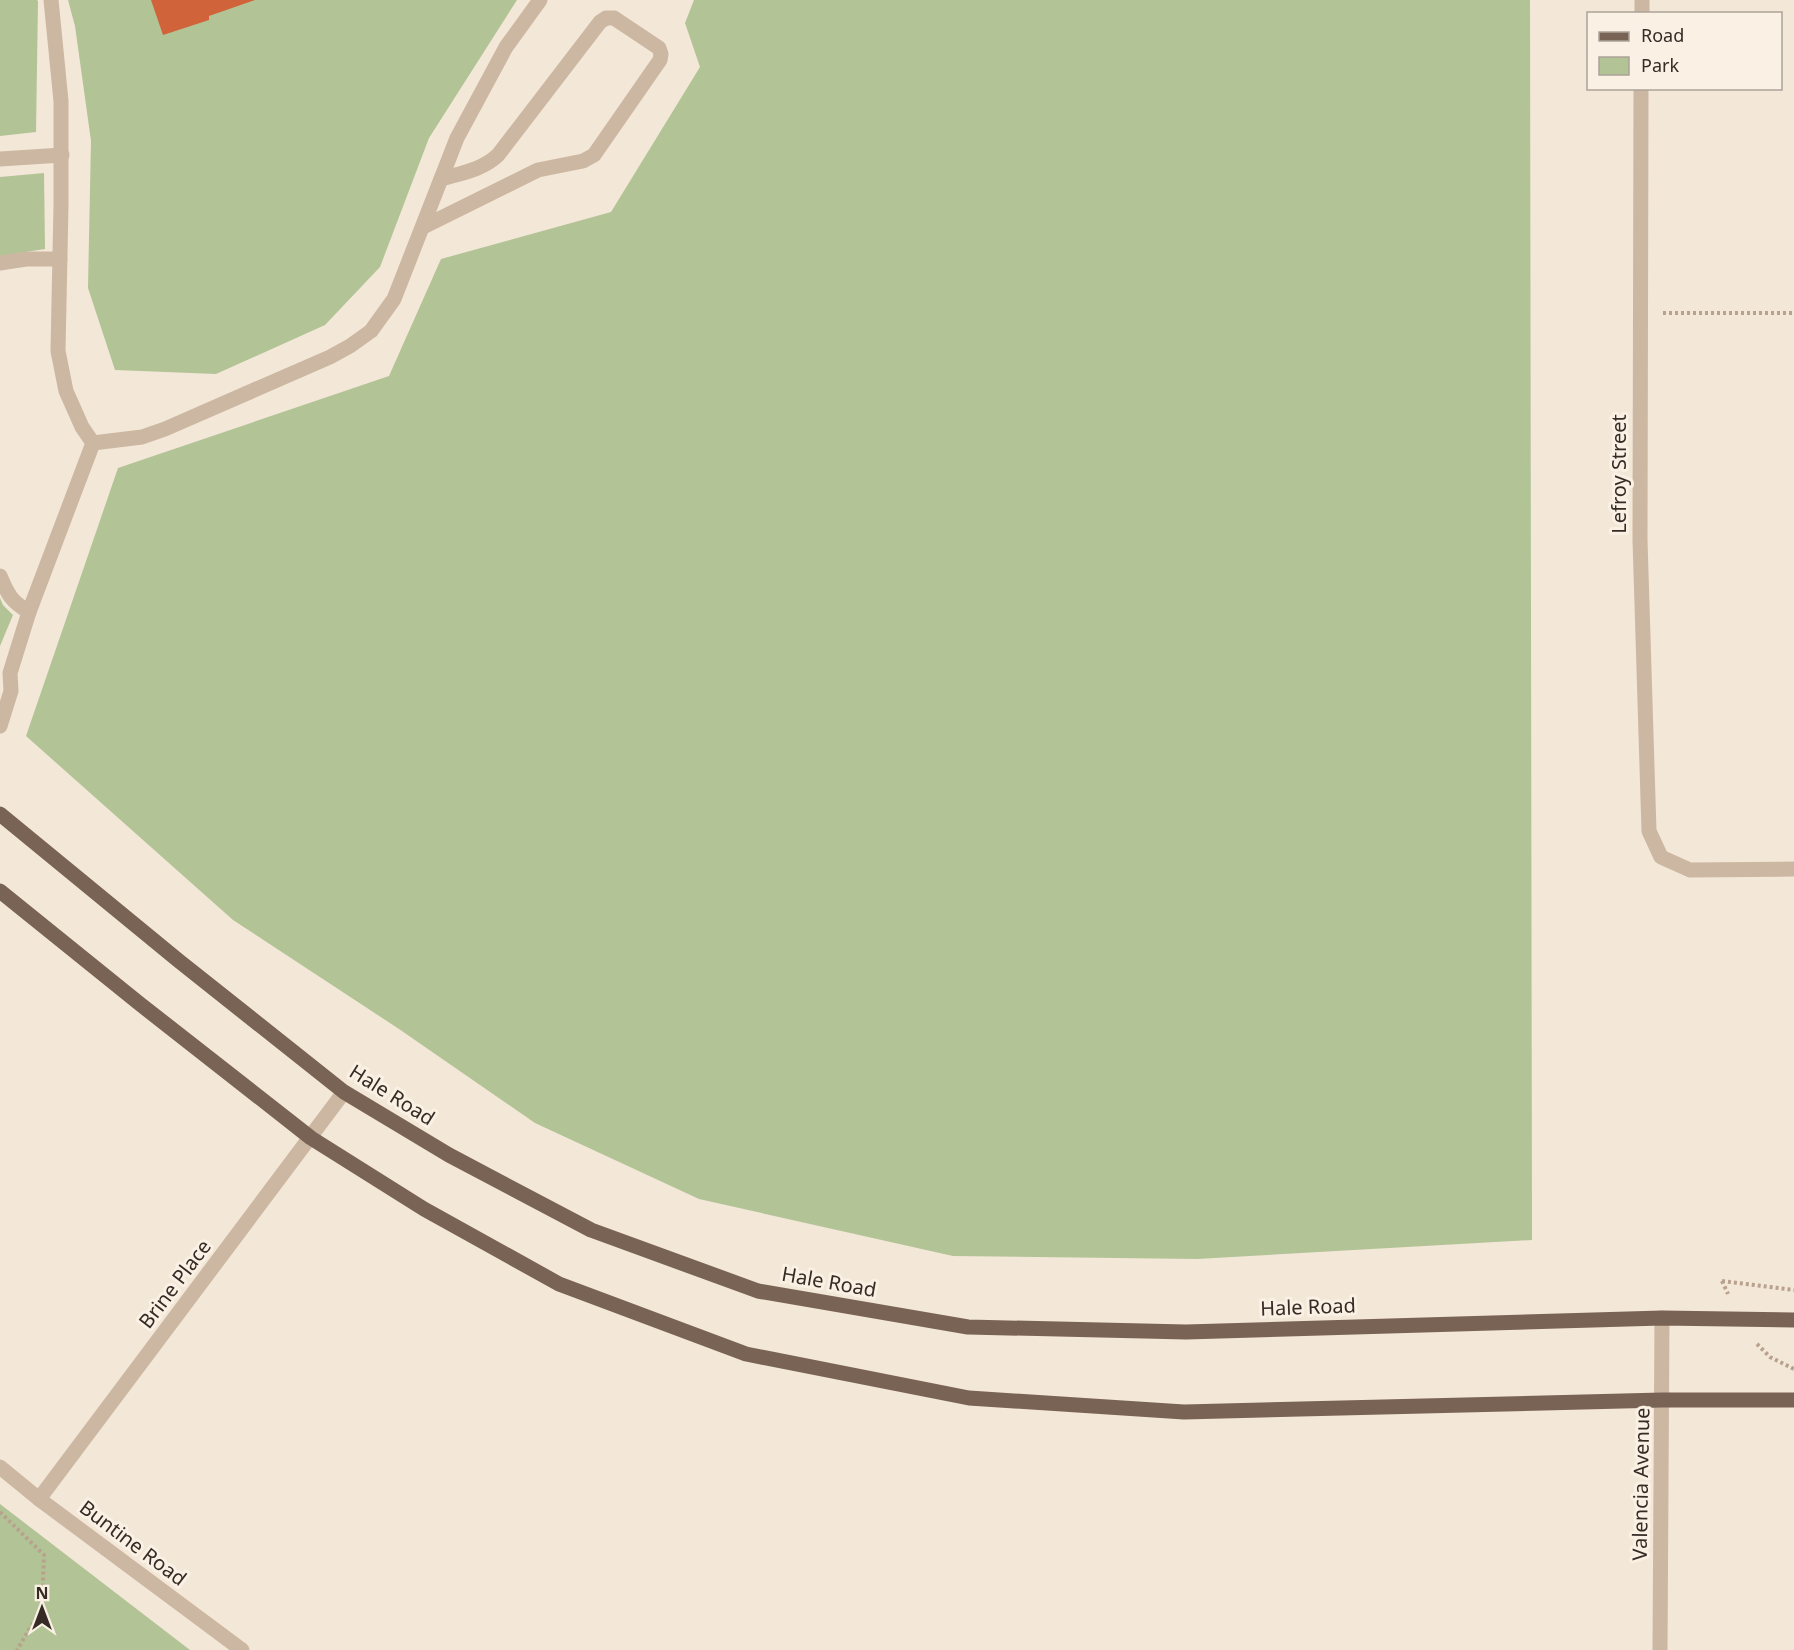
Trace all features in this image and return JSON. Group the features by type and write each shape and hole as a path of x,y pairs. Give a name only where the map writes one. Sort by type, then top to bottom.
{"main road":[{"name":"Hale Road","path":"0,814 179,961 344,1092 449,1155 591,1230 759,1292 968,1327 1175,1332 1662,1318 1794,1320"},
{"path":"0,891 311,1138 424,1209 560,1284 746,1354 969,1398 1184,1412 1662,1400 1794,1400"}],"street":[{"path":"51,0 61,101 58,351 72,404 82,427 93,443"},
{"path":"93,443 142,436 165,429 330,357 371,331 394,299 457,138 506,47 540,0"},
{"path":"423,227 538,170 584,161 594,155 660,60 659,48 614,18 606,18 600,22 498,155 488,164 475,170 441,179"},
{"name":"Lefroy Street","path":"1641,90 1640,540 1649,831 1661,857 1690,870 1794,869"},
{"path":"0,159 62,155"},
{"path":"0,263 26,259 60,259"},
{"path":"0,726 11,691 5,676 93,443"},
{"path":"0,576 9,597 29,612"},
{"name":"Brine Place","path":"39,1499 344,1092"},
{"name":"Valencia Avenue","path":"1660,1650 1662,1318"},
{"name":"Buntine Road","path":"0,1467 39,1499 242,1650"}],"path":[{"path":"1641,314 1794,313"},
{"path":"1722,1281 1794,1290"},
{"path":"0,1512 44,1555 42,1608 18,1650"}],"green space":[{"path":"0,0 38,1 36,132 0,136"},
{"path":"68,0 517,0 429,138 380,267 325,325 216,374 115,370 88,288 91,141 75,26"},
{"path":"694,0 1530,0 1532,1240 1197,1259 953,1256 699,1199 535,1123 399,1029 233,920 26,736 118,468 389,376 441,259 611,212 700,67 685,23"},
{"path":"44,173 45,249 0,256 0,177"},
{"path":"0,598 3,605 13,615 0,646"},
{"path":"0,1504 190,1650 0,1650"}],"building":[{"path":"151,0 255,0 209,16 209,20 163,35"}]}
